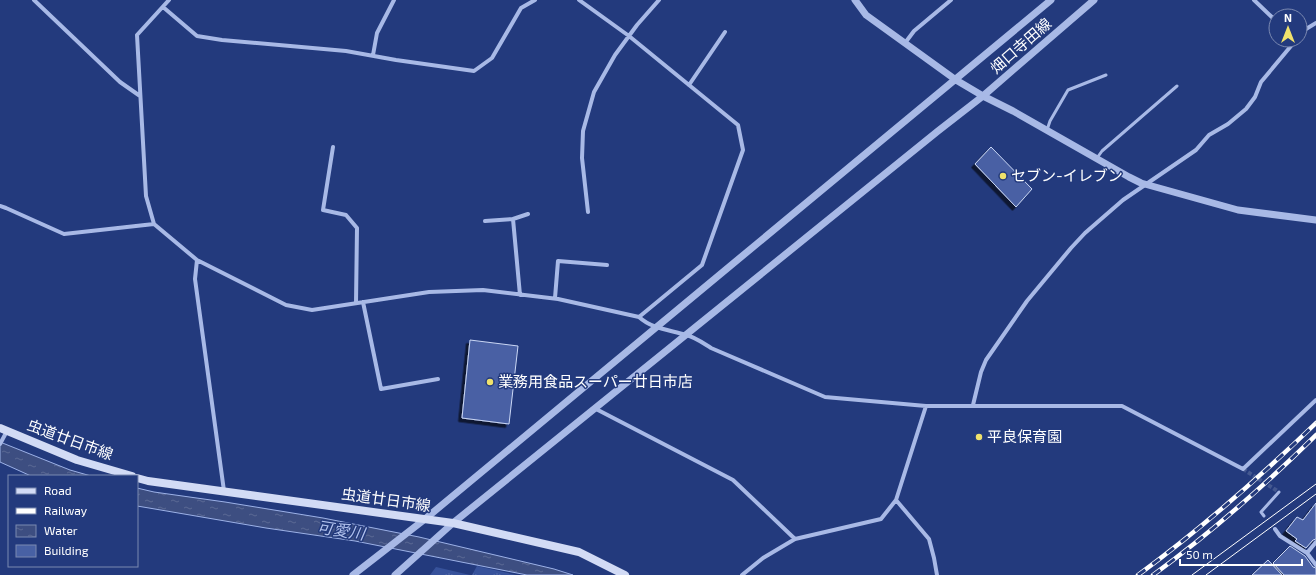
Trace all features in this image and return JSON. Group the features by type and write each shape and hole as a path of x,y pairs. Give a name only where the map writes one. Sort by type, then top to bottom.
{"main road":[{"name":"虫道廿日市線","path":"4,429 77,460 129,475"},
{"name":"虫道廿日市線","path":"138,478 224,492 453,523 579,552 624,575"}],"street":[{"path":"34,0 120,82 140,96"},
{"path":"169,0 137,34 146,196 154,224 197,260 286,305 312,310 429,292 483,290 555,298 639,317 656,327 687,335 699,340 711,348 825,397 926,406 1122,406 1243,468 1316,400"},
{"path":"373,55 377,33 394,0"},
{"path":"163,7 197,36 222,40 346,50 474,71 492,58 521,8 535,0"},
{"path":"579,0 629,36 738,125 742,150 702,265 639,317"},
{"path":"588,212 582,158 583,131 594,92 615,55 659,0"},
{"path":"855,0 866,15 956,80 1013,111 1128,178 1238,210 1316,220"},
{"path":"905,43 918,28 952,0"},
{"path":"352,575 425,519 1052,0"},
{"name":"畑口寺田線","path":"400,573 453,523 983,96 1094,0"},
{"path":"1254,0 1268,13"},
{"path":"689,85 724,32"},
{"path":"973,405 981,372 986,360 1034,293 1078,240 1137,189 1199,147 1209,135 1228,124 1246,109 1255,97 1261,82 1289,48"},
{"path":"333,147 323,210 346,215 357,228 356,303"},
{"path":"0,206 64,234 154,224"},
{"path":"485,221 513,219 528,214"},
{"path":"513,219 520,295"},
{"path":"197,260 195,280 224,492"},
{"path":"555,298 558,261 607,265"},
{"path":"363,302 381,389 438,379"},
{"path":"742,575 763,558 795,539 881,519 896,500 926,406"},
{"path":"596,409 733,480 795,539"},
{"path":"1,442 4,429"},
{"path":"896,500 929,539 937,575"},
{"path":"1275,529 1280,536 1307,553 1316,565"},
{"path":"1307,553 1316,542"}],"lane":[{"path":"1047,131 1050,121 1068,90 1106,75"},
{"path":"1096,159 1102,151 1177,86"},
{"path":"1264,516 1261,512 1279,492"}],"green space":[{"path":"477,566 516,575 472,575"},
{"path":"436,567 470,575 430,575"}],"water":[{"path":"0,442 70,470 88,475 29,475 0,462"},
{"name":"可愛川","path":"138,488 323,518 419,537 554,569 573,575 527,575 355,541 266,528 138,506"}],"building":[{"name":"セブン-イレブン","path":"991,147 1032,189 1016,207 975,164"},
{"name":"業務用食品スーパー廿日市店","path":"470,340 518,346 509,424 462,418"},
{"path":"1316,503 1316,539 1313,540 1306,548 1295,541 1297,539 1286,531 1297,517 1303,520"},
{"path":"1290,546 1305,556 1313,567 1316,568 1316,575 1284,575 1273,563"},
{"path":"1268,560 1282,575 1252,575"}],"tunnel":[{"path":"1243,469 1279,492"}],"tram line":[{"path":"1192,575 1316,484"},
{"path":"1206,575 1316,494"}],"railway":[{"path":"1138,575 1230,502 1316,423"},
{"path":"1153,575 1175,559 1237,508 1316,435"}],"place":[{"name":"セブン-イレブン","path":"1003,176"},
{"name":"業務用食品スーパー廿日市店","path":"490,382"},
{"name":"平良保育園","path":"979,437"}]}
